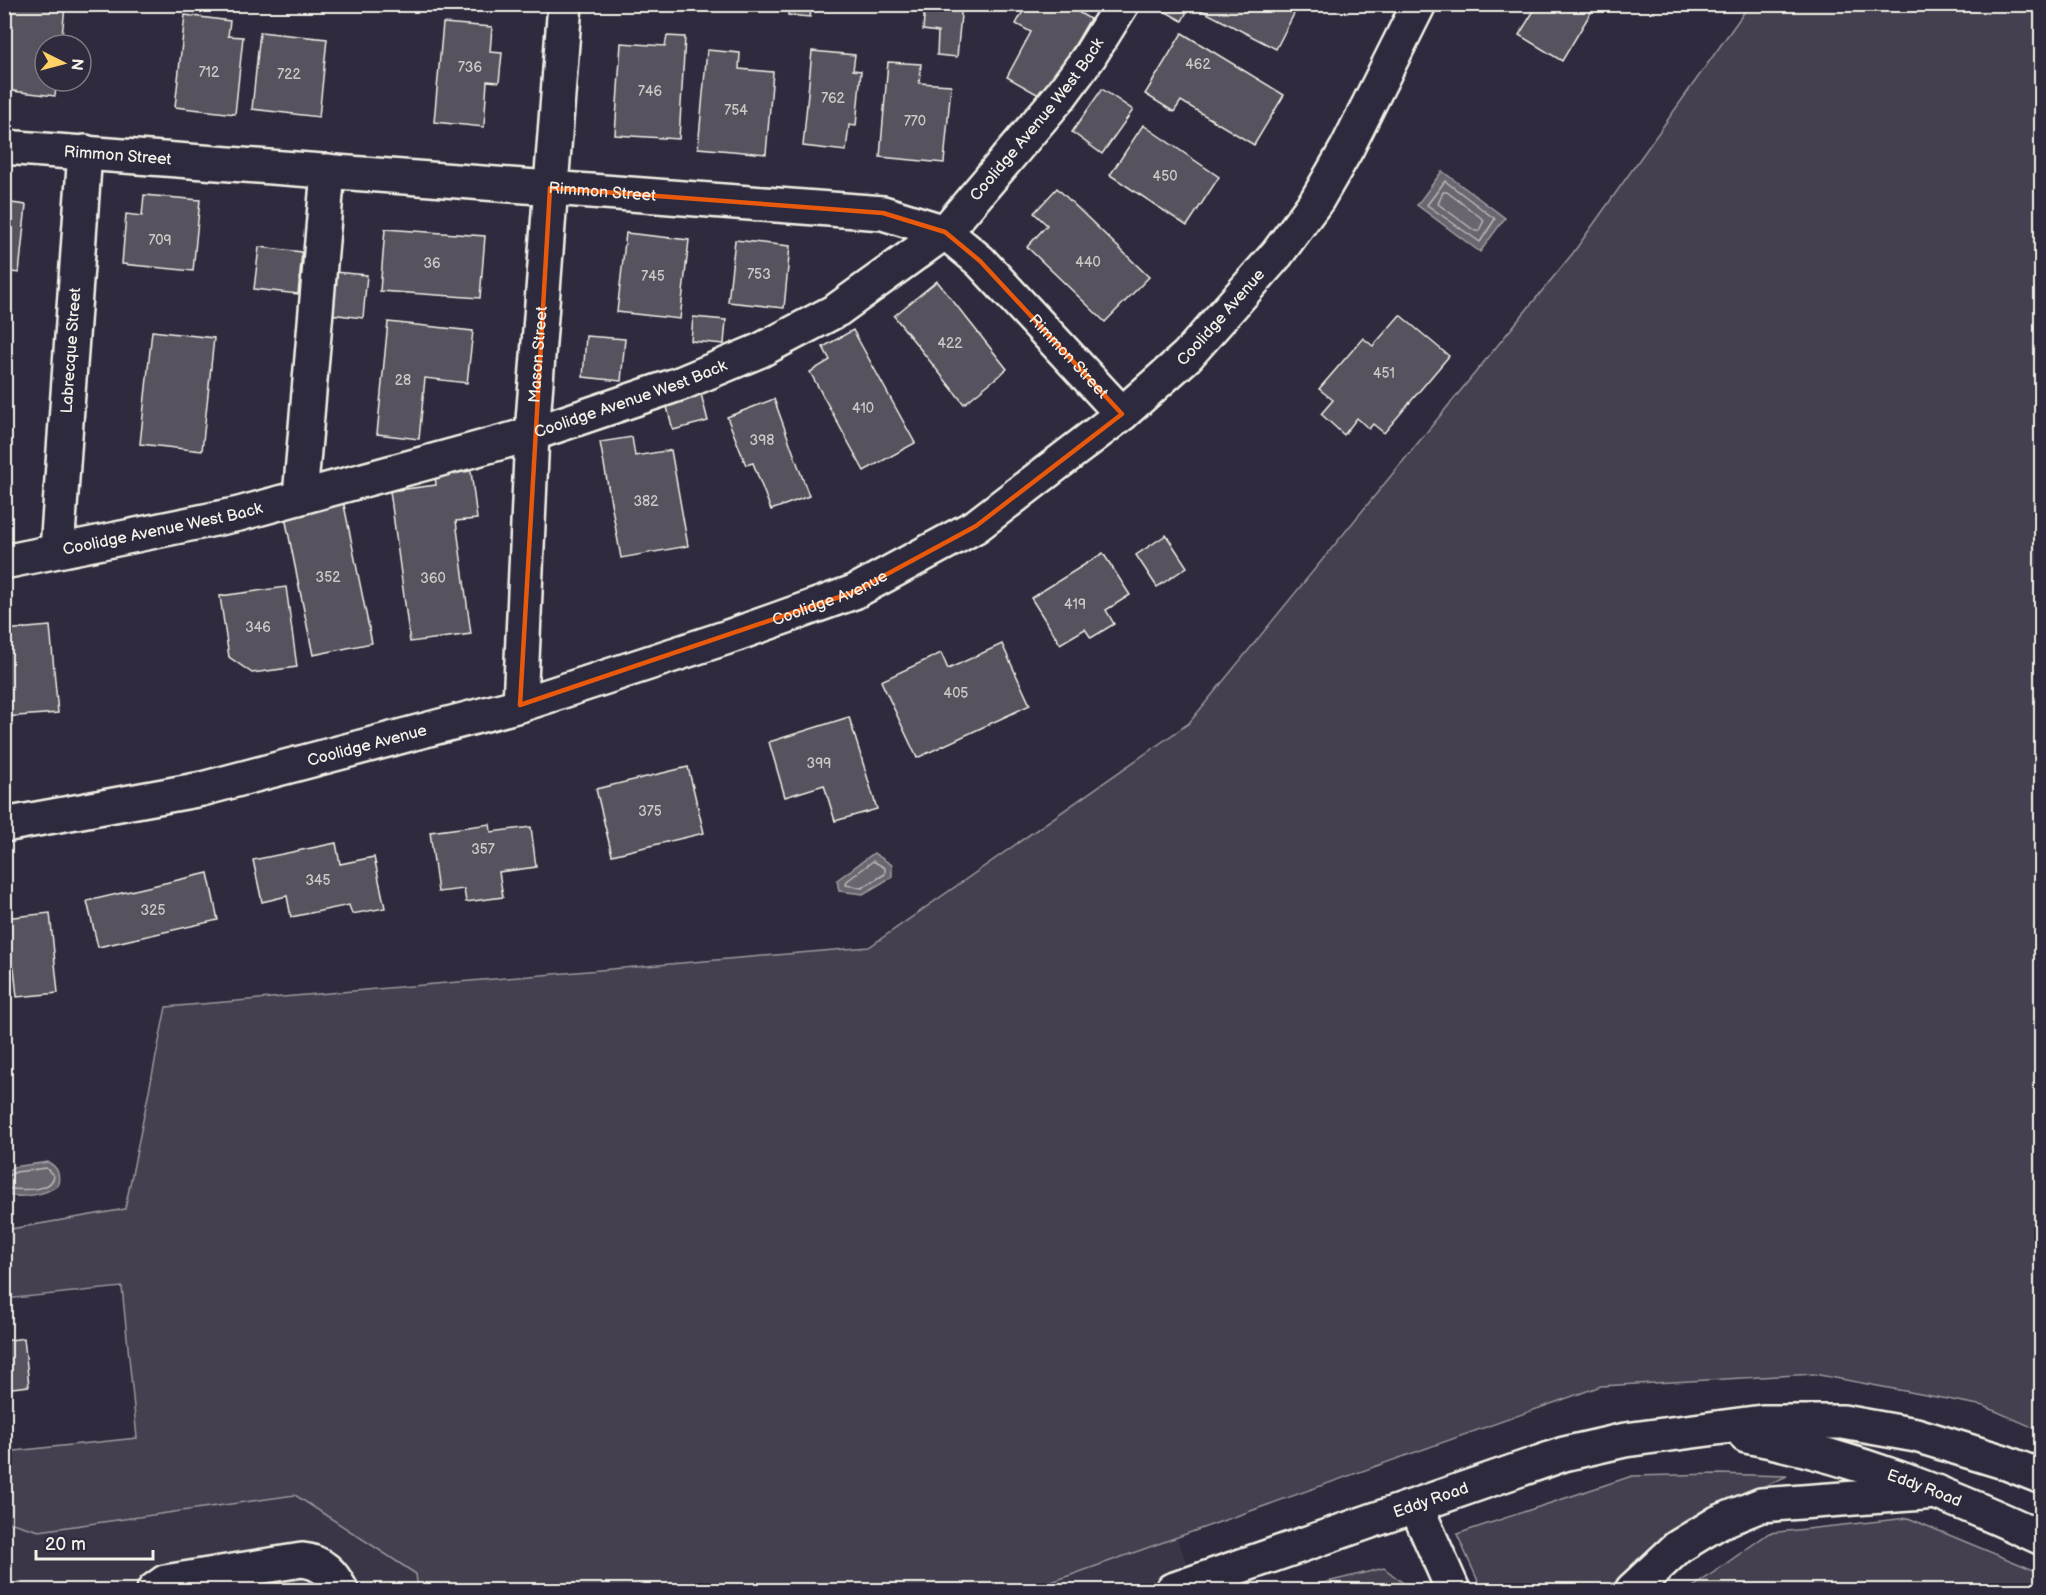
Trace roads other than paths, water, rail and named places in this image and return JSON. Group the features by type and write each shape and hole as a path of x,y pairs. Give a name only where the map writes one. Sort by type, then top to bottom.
{"main road":[{"name":"Mason Street","path":"520,705 532,434 565,4"},
{"name":"Coolidge Avenue West Back","path":"4,562 239,514 532,434 682,383 761,350 837,310 945,232 1061,95 1089,57 1122,4"},
{"name":"Coolidge Avenue","path":"4,825 202,789 520,705 728,637 854,592 976,526 1122,414 1187,356 1277,254 1317,200 1347,148 1419,4"},
{"name":"Rimmon Street","path":"4,147 883,213 945,232 980,261 1122,414"},
{"name":"Labrecque Street","path":"57,550 85,152"},
{"path":"300,497 328,171"},
{"name":"Eddy Road","path":"1172,1590 1564,1454 1625,1440 1762,1422 1843,1422 1916,1435 2004,1462 2042,1477"},
{"name":"Eddy Road","path":"1697,1432 1747,1436 1816,1450 1937,1492 2042,1538"},
{"path":"1632,1590 1678,1547 1719,1522 1761,1505 1937,1492"},
{"path":"1416,1506 1453,1590"},
{"path":"153,1590 165,1582 302,1560 315,1561 331,1573 341,1590"}],"water":[{"path":"1442,171 1505,218 1480,252 1417,205"},
{"path":"874,853 892,865 892,877 863,894 839,891 837,880"},
{"path":"48,1162 58,1171 58,1185 34,1195 7,1195 5,1173 13,1167"}]}
